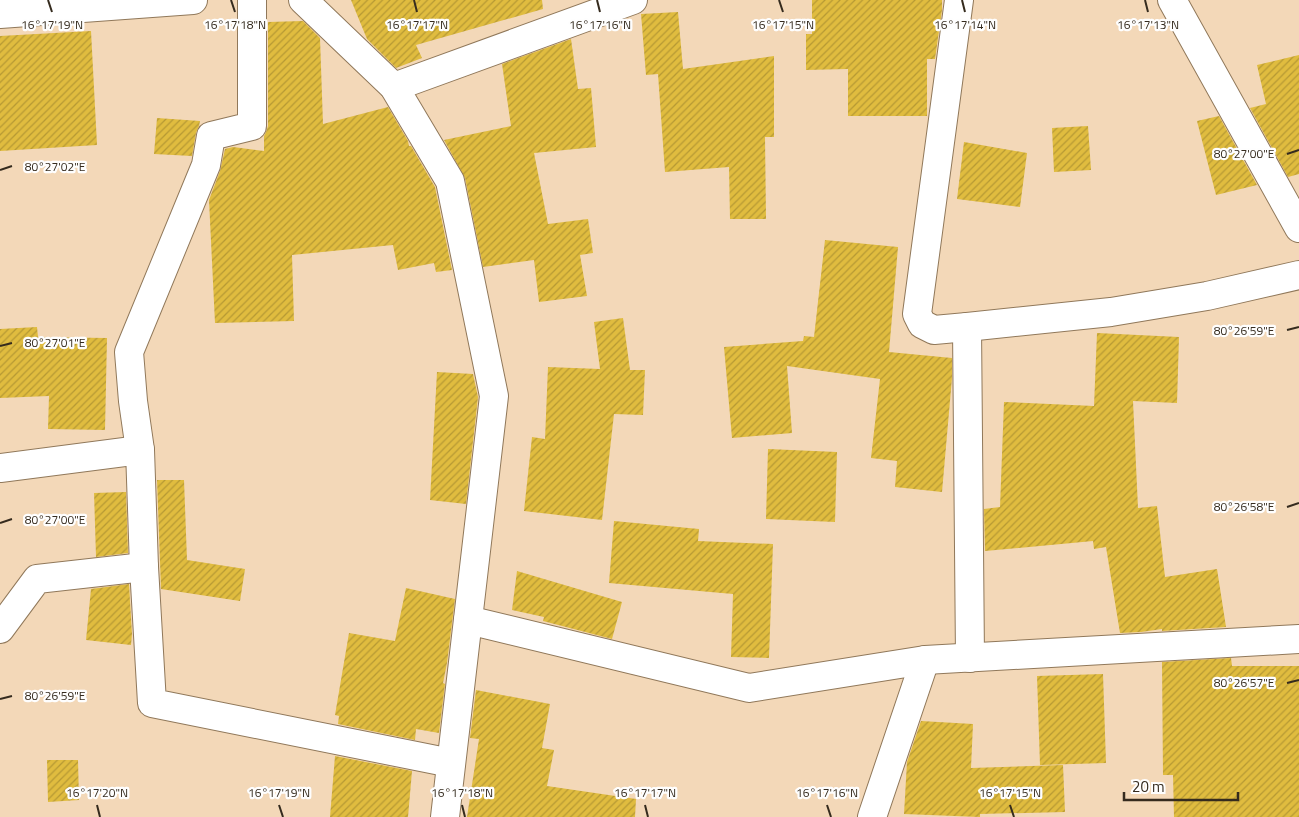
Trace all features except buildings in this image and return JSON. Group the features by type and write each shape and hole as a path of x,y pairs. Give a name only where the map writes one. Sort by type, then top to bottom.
{"street":[{"path":"0,14 193,0"},
{"path":"252,0 252,126 211,136 206,165 128,352 140,450 144,567 152,703 452,763"},
{"path":"303,0 394,87 450,181 494,396 445,817"},
{"path":"394,87 633,0"},
{"path":"959,0 917,314 922,324 934,330 1111,312 1208,296 1299,275"},
{"path":"1172,0 1299,228"},
{"path":"967,327 970,658"},
{"path":"0,468 140,450"},
{"path":"0,629 37,580 144,567"},
{"path":"468,620 749,688 925,660 1299,639"},
{"path":"872,817 925,660"}]}
